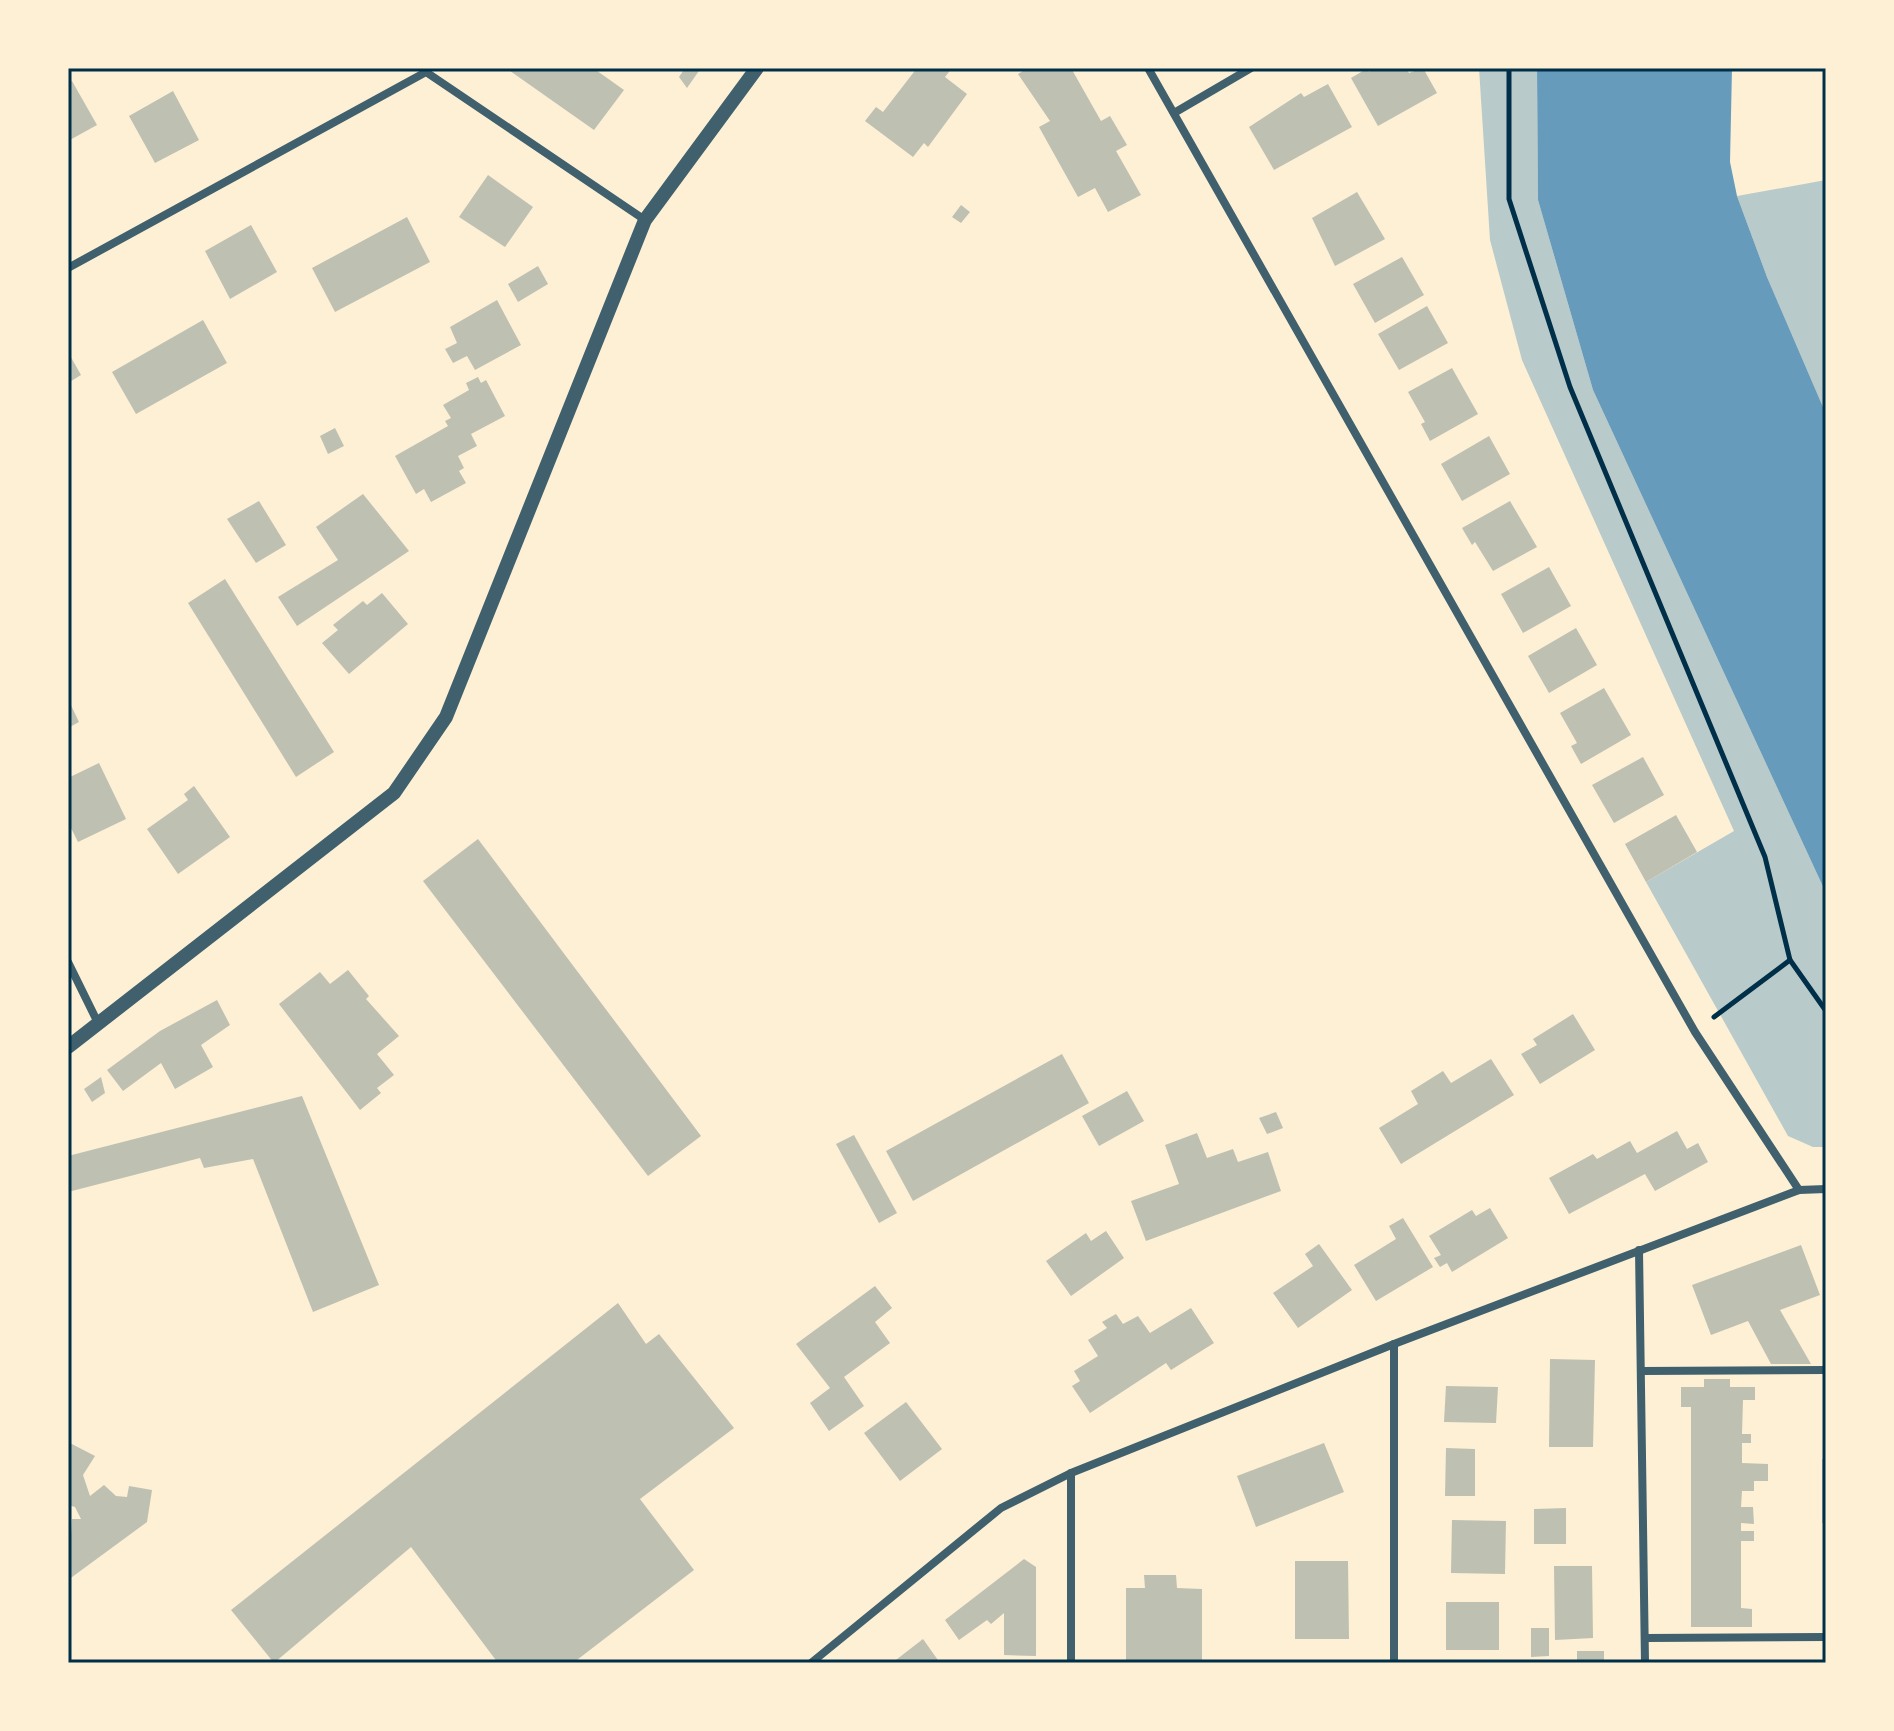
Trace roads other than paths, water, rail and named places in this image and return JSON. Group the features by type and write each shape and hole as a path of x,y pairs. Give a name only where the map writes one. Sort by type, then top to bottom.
{"street":[{"path":"68,1047 394,793 446,717 645,220 757,68"},
{"path":"1148,68 1695,1032 1799,1190"},
{"path":"1174,113 1251,68"},
{"path":"68,268 426,72 645,220"},
{"path":"68,962 98,1023"},
{"path":"811,1663 1001,1508 1071,1473 1639,1250 1799,1190 1826,1189"},
{"path":"1639,1250 1645,1663"},
{"path":"1394,1344 1394,1663"},
{"path":"1642,1371 1826,1370"},
{"path":"1071,1473 1071,1663"},
{"path":"1646,1638 1826,1637"}],"water":[{"path":"1537,68 1732,68 1730,162 1737,196 1767,277 1826,414 1826,893 1593,390 1538,200"}]}
